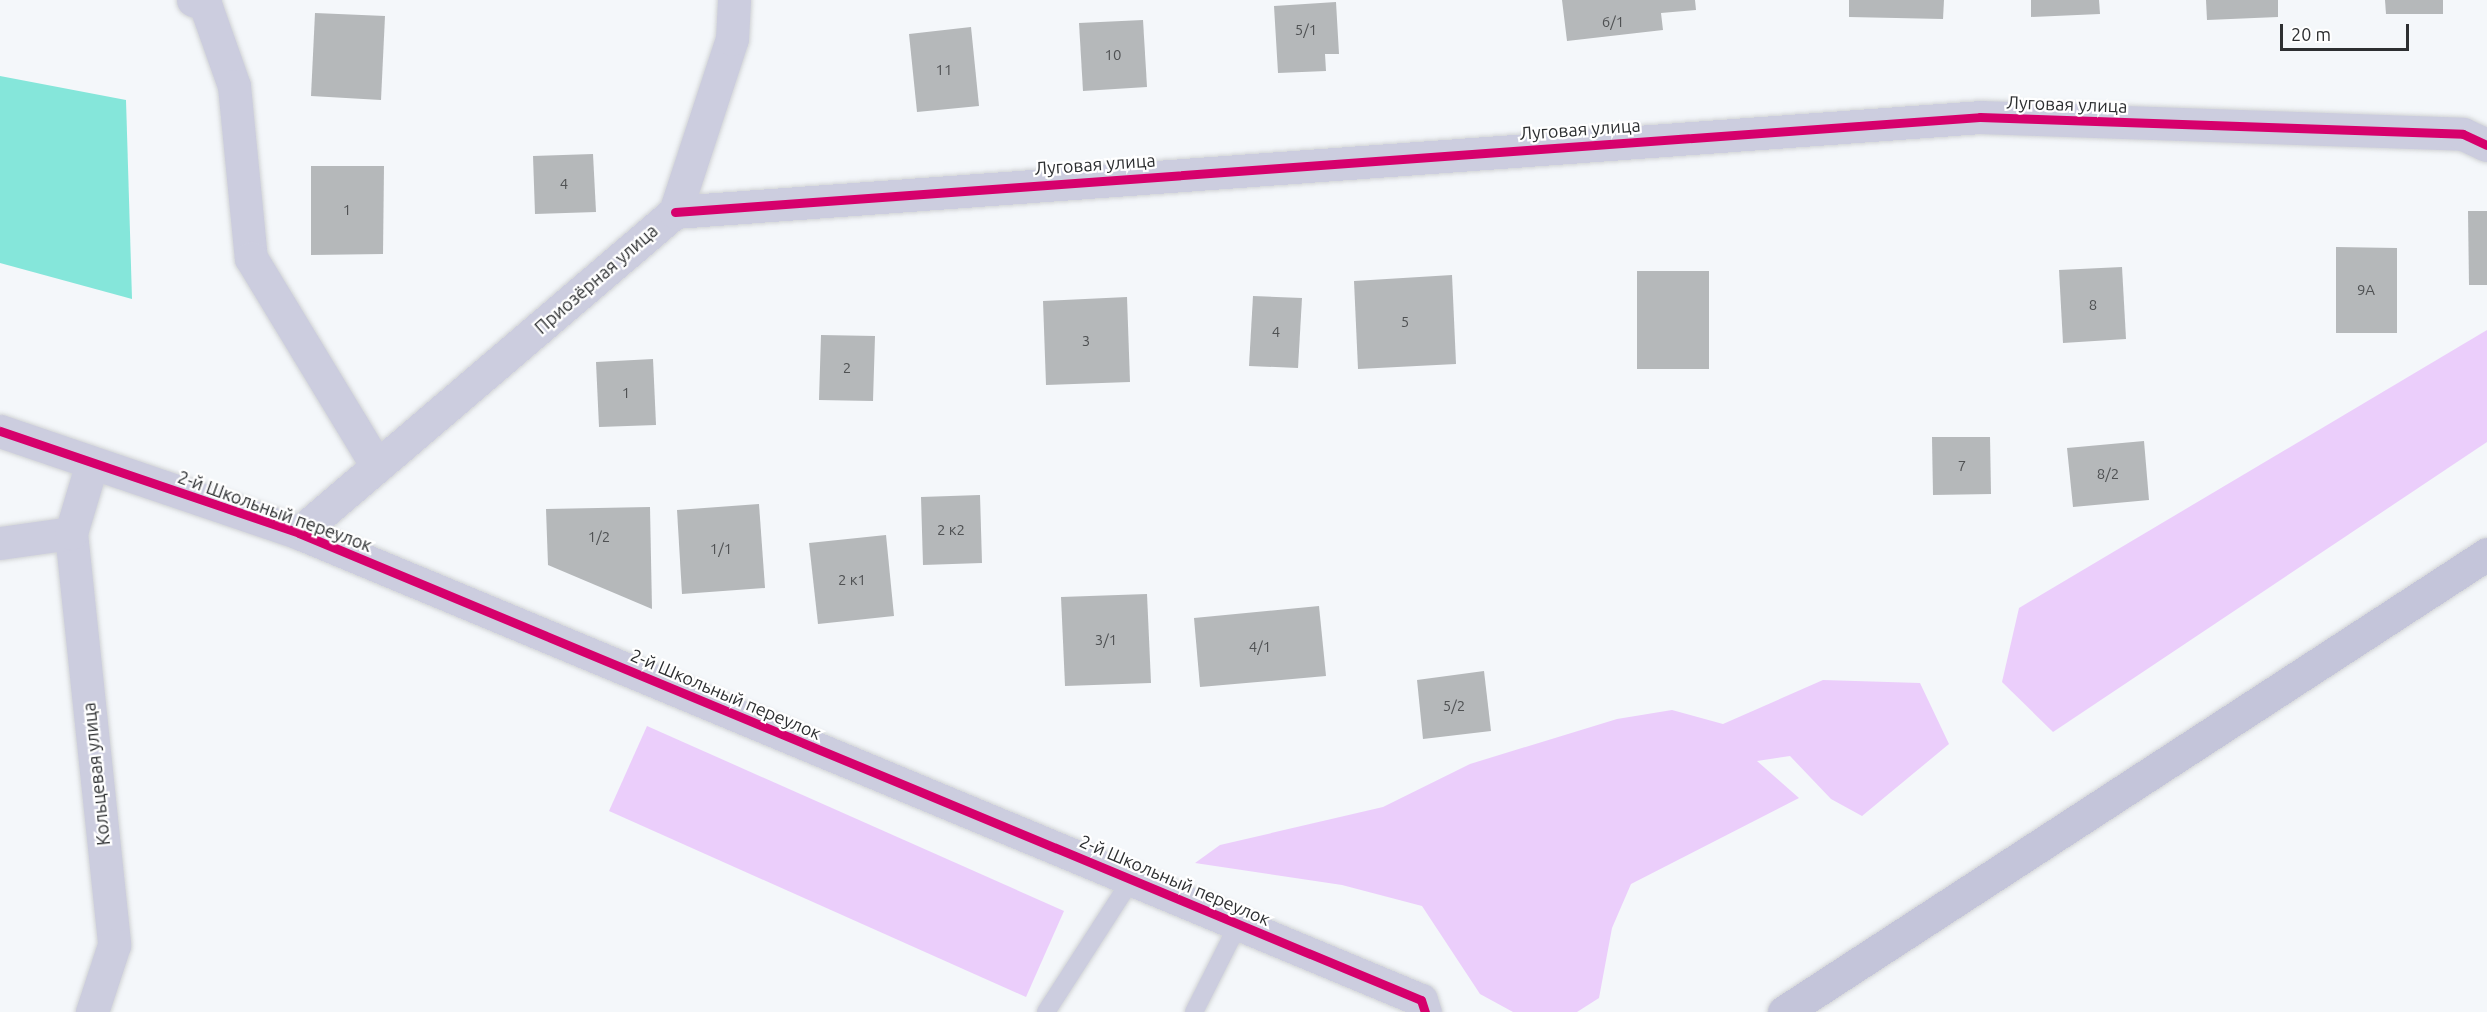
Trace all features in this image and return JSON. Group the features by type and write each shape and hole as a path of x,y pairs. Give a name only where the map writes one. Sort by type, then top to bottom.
{"main road":[{"path":"1784,1012 2487,554"}],"street":[{"path":"192,0 205,4 234,86 251,258 377,466"},
{"name":"Приозёрная улица","path":"299,533 675,212 732,39 734,0"},
{"name":"Луговая улица","path":"675,212 1980,117 2463,134 2487,145"},
{"name":"2-й Школьный переулок","path":"0,431 299,533 1421,1000 1425,1012"},
{"path":"0,543 71,533 92,463"},
{"name":"Кольцевая улица","path":"71,533 114,945 93,1012"}],"lane":[{"path":"1046,1012 1131,880"},
{"path":"1194,1012 1238,925"}],"shaded area":[{"path":"0,76 126,100 132,299 0,263"},
{"path":"2487,330 2487,442 2053,732 2002,682 2019,608"},
{"path":"1823,680 1920,683 1949,744 1862,816 1831,799 1790,756 1757,761 1799,798 1631,884 1612,928 1599,998 1577,1012 1513,1012 1480,994 1422,906 1342,885 1195,863 1220,845 1383,807 1470,764 1617,719 1672,710 1723,724"},
{"path":"647,726 1064,911 1026,997 609,811"}],"building":[{"path":"1562,0 1695,0 1696,10 1661,13 1663,30 1567,41"},
{"path":"1849,0 1944,0 1943,19 1849,17"},
{"path":"2031,0 2099,0 2100,14 2031,17"},
{"path":"2206,0 2278,0 2278,17 2207,20"},
{"path":"2385,0 2443,0 2443,14 2386,14"},
{"path":"1336,2 1339,54 1325,54 1326,71 1278,73 1274,6"},
{"path":"315,13 385,16 381,100 311,96"},
{"path":"1143,20 1147,87 1083,91 1079,23"},
{"path":"971,27 979,106 917,112 909,34"},
{"path":"593,154 596,212 535,214 533,156"},
{"path":"311,166 384,166 383,254 311,255"},
{"path":"2468,211 2487,211 2487,285 2469,285"},
{"path":"2336,247 2397,248 2397,333 2336,333"},
{"path":"2122,267 2126,339 2063,343 2059,270"},
{"path":"1637,271 1709,271 1709,369 1637,369"},
{"path":"1452,275 1456,364 1358,369 1354,281"},
{"path":"1253,296 1302,298 1298,368 1249,366"},
{"path":"1127,297 1130,382 1046,385 1043,301"},
{"path":"821,335 875,336 873,401 819,400"},
{"path":"653,359 656,425 599,427 596,362"},
{"path":"1932,437 1990,437 1991,494 1933,495"},
{"path":"2144,441 2149,500 2073,507 2067,448"},
{"path":"980,495 982,563 923,565 921,497"},
{"path":"759,504 765,588 682,594 677,510"},
{"path":"650,507 652,609 548,565 546,509"},
{"path":"886,535 894,616 818,624 809,543"},
{"path":"1147,594 1151,683 1065,686 1061,597"},
{"path":"1319,606 1326,676 1200,687 1194,618"},
{"path":"1484,671 1491,731 1423,739 1417,680"}],"cycle path":[{"path":"675,212 1980,117 2463,134 2487,145"},
{"path":"0,431 299,533 1421,1000 1425,1012"}]}
